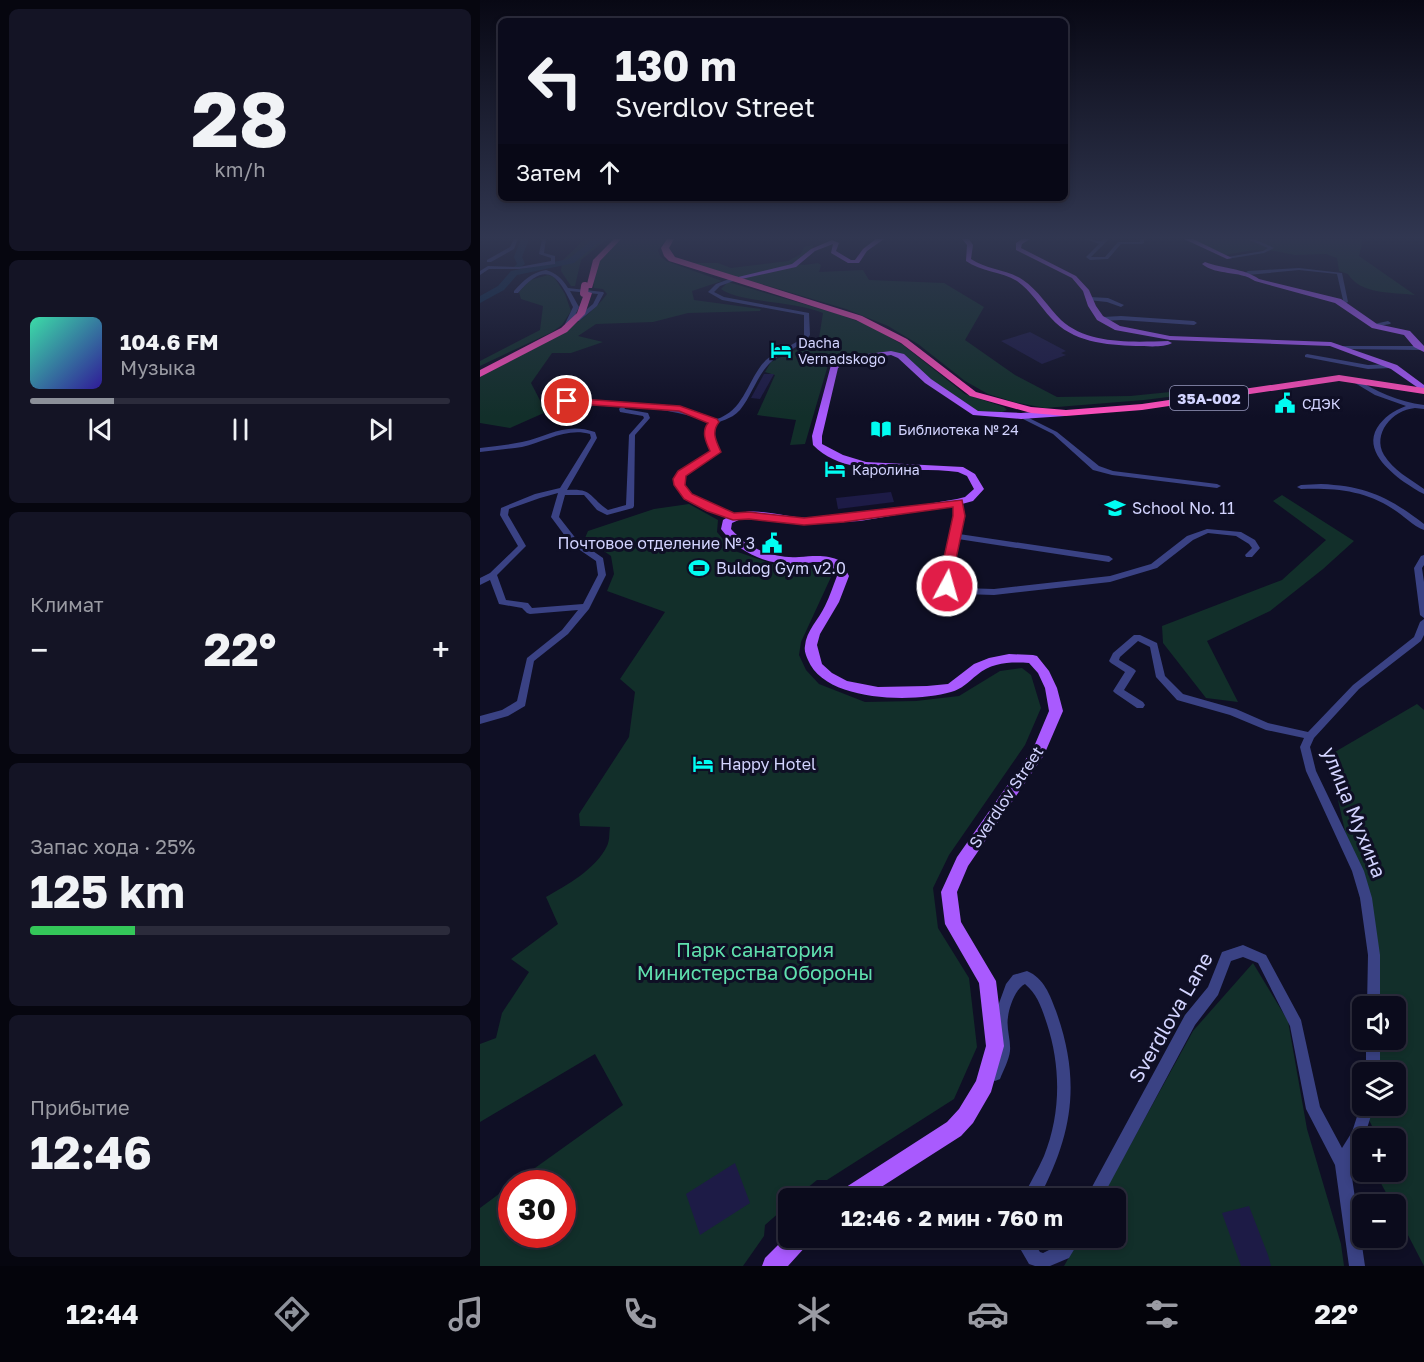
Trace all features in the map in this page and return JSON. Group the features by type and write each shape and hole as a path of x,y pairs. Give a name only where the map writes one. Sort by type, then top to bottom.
{"highway":[{"path":"481,370 572,322 584,298"},
{"name":"35А-002","path":"798,298 879,327 904,341 963,388 1006,410"},
{"name":"35А-002","path":"803,298 832,306 882,325 908,339 982,393 1029,411 1142,405 1339,376 1424,390"},
{"name":"35А-002","path":"1066,413 1164,405 1328,379 1352,379 1424,390"}],"main road":[{"path":"1037,298 1063,326 1083,337 1114,342 1153,344 1185,342 1198,338"},
{"path":"1324,298 1342,303 1373,325 1407,333 1422,349"},
{"path":"1090,299 1092,306 1103,319 1118,328 1170,338 1326,343 1391,366 1403,372 1424,390"},
{"path":"733,516 749,515 804,521 844,518 958,502 969,499 979,489 973,477 963,470 886,469 825,452 818,445 817,436 834,367 841,360 853,356 896,354 967,409 979,413 1006,410 1066,413"},
{"name":"Sverdlov Street","path":"733,516 727,522 726,530 742,546 785,561 817,557 828,558 837,563 843,576 831,606 812,642 811,652 827,676 846,686 871,692 952,688 978,667 1012,657 1033,659 1043,671 1051,688 1056,711 1039,752 962,862 949,892 953,924 987,981 995,1046 984,1085 966,1116 954,1129 863,1188"},
{"path":"774,1265 790,1248"}],"street":[{"path":"572,298 576,307 572,322"},
{"path":"572,322 595,305 598,298"},
{"path":"548,394 548,397 555,399 622,408 680,409 714,422 721,421 742,402 770,360 806,338 807,314 722,298"},
{"path":"1342,303 1346,301 1346,298"},
{"path":"1090,299 1108,300 1121,305"},
{"path":"1103,319 1194,323"},
{"path":"1373,325 1388,323"},
{"path":"1343,348 1422,349"},
{"path":"1354,364 1353,357 1357,354"},
{"path":"1307,356 1373,367 1391,366"},
{"path":"1352,379 1382,395 1424,407"},
{"path":"1414,406 1389,417 1378,433 1376,442 1378,451 1389,467 1424,492"},
{"path":"480,582 493,575 522,546 504,515 505,508 538,496 579,491 588,494 607,513 630,506 632,435 648,418 646,414 622,408"},
{"path":"1029,411 1096,468 1112,473 1217,486"},
{"path":"714,422 709,427 715,452 682,473 678,479 679,485 688,496 711,509 733,516"},
{"path":"480,450 526,444 568,430 584,429 593,433 594,438 563,492 555,517 574,542 600,560 602,575 586,607 565,632 530,660 522,703 505,713 480,720"},
{"path":"1301,487 1338,487 1372,495 1391,503 1424,528"},
{"path":"958,502 959,516 944,585 963,591 994,592 1110,579 1154,566 1190,538 1207,531 1238,534 1252,542 1256,548 1249,555"},
{"path":"955,536 1109,559"},
{"path":"1424,558 1418,568 1424,615"},
{"path":"493,575 502,602 525,605 530,611 586,607"},
{"path":"1140,705 1118,692 1131,671 1114,661 1116,655 1137,637 1154,645 1161,677 1180,697 1233,712 1266,726 1310,736 1356,687 1418,639 1424,622"},
{"name":"улица Мухина","path":"1310,736 1305,747 1311,771 1358,871 1366,897 1374,955 1373,996"},
{"name":"Sverdlova Lane","path":"1099,1188 1190,1020 1213,991 1226,956 1243,951 1262,959 1296,1025 1313,1109 1342,1163"},
{"path":"984,1085 991,1085 1004,1053 1001,1017 1011,988 1018,979 1027,977 1039,985 1058,1035 1065,1079 1062,1123 1048,1168 1037,1188"},
{"path":"1357,1266 1342,1163 1359,1135 1364,1116"},
{"path":"1028,1248 1035,1258 1043,1261 1052,1259 1066,1248"}],"green space":[{"path":"566,298 571,311 562,325 552,332 480,366 480,361 540,330 543,306 521,299"},
{"path":"603,298 694,298 694,300 761,309 760,311 688,313 653,322 596,324 578,336 603,342 571,353 552,353 531,383 546,412 510,428 480,423 480,376 566,331"},
{"path":"746,298 783,298 868,325 903,345 965,394 1007,410 1002,412 976,411 892,352 884,352 828,365 805,444 790,445 796,420 757,415 775,375 765,372 771,362 819,338 823,313 798,306"},
{"path":"809,298 969,298 984,307 965,340 1015,375 1057,397 1130,396 1221,387 1232,389 1144,400 1045,408 1014,402 988,394 965,381 918,344 888,326 846,309"},
{"path":"1282,495 1354,541 1270,611 1207,641 1238,702 1206,698 1163,643 1162,626 1282,580 1326,540 1273,501"},
{"name":"Парк санатория Министерства Обороны","path":"689,504 718,520 717,532 732,550 781,567 817,564 828,568 831,577 801,642 799,655 806,670 819,684 865,702 916,701 959,696 1000,671 1022,668 1031,675 1041,708 1025,745 949,855 933,888 938,928 969,978 977,1047 954,1099 827,1180 817,1180 807,1188 778,1188 778,1214 765,1225 764,1236 743,1266 480,1266 480,1208 498,1195 498,1248 576,1248 576,1170 532,1170 623,1105 595,1054 480,1122 480,1044 496,1038 502,1013 529,972 511,959 558,924 546,897 572,882 588,869 607,846 610,827 580,826 579,814 629,737 635,692 620,679 665,612 607,591 614,574 611,556 585,538 588,531 654,509"},
{"path":"1417,704 1424,710 1424,1266 1406,1231 1406,1194 1387,1194 1380,1182 1406,1182 1406,1128 1373,1128 1368,1118 1368,1116 1406,1116 1406,1062 1371,1062 1371,1050 1406,1050 1406,996 1375,996 1376,968 1328,756"},
{"path":"1253,963 1288,1021 1307,1129 1341,1244 1344,1266 1064,1266 1074,1248 1126,1248 1126,1188 1107,1188 1193,1031"}],"building":[{"path":"1030,332 1066,351 1061,353 1066,355 1042,364 1001,341"},
{"path":"764,374 774,374 760,399 751,398"},
{"path":"891,492 894,502 838,509 836,498"},
{"path":"735,1163 750,1203 700,1235 686,1194"},
{"path":"1249,1206 1271,1266 1241,1266 1222,1213"}],"place":[{"name":"Dacha Vernadskogo","path":"781,350"},
{"name":"СДЭК","path":"1285,403"},
{"name":"Библиотека № 24","path":"881,429"},
{"name":"Каролина","path":"835,469"},
{"name":"School No. 11","path":"1115,508"},
{"name":"Почтовое отделение № 3","path":"772,543"},
{"name":"Buldog Gym v2.0","path":"699,568"},
{"name":"Happy Hotel","path":"703,764"}],"route":[{"path":"567,401 680,409 714,422 709,427 715,452 706,460 697,462 682,473 678,479 679,485 688,496 711,509 733,516 749,515 804,521 844,518 958,502 959,516 944,585 947,586"}]}
